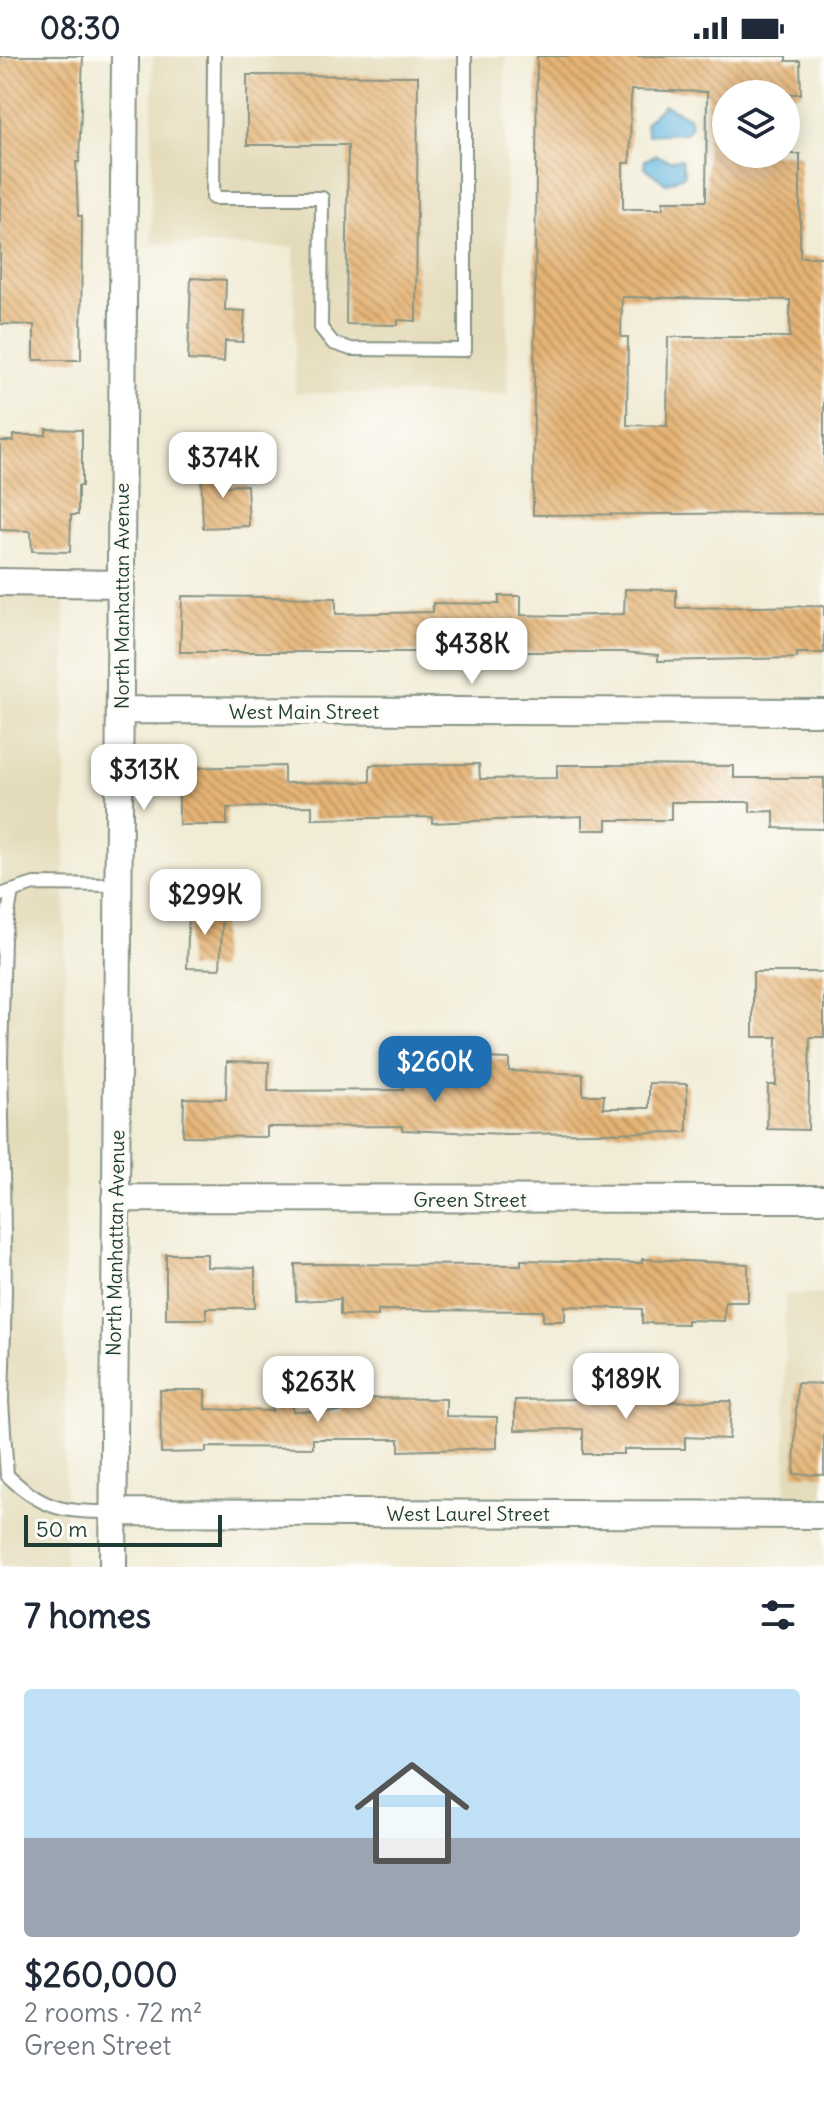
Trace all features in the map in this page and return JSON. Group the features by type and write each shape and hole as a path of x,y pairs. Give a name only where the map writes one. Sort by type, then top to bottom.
{"street":[{"name":"North Manhattan Avenue","path":"113,1567 125,56"},
{"path":"0,582 120,584"},
{"name":"West Main Street","path":"120,710 824,712"},
{"name":"Green Street","path":"115,1198 824,1199"},
{"name":"West Laurel Street","path":"113,1512 824,1515"}],"lane":[{"path":"214,56 213,198 322,198 321,328 333,343 351,349 465,350 465,56"},
{"path":"113,1512 78,1512 32,1500 7,1475 2,1402 5,1291 1,1060 6,893 34,884 118,885"}],"shaded area":[{"path":"153,56 505,56 508,394 295,393 294,247 151,244"},
{"path":"0,596 65,597 65,1567 0,1567"},
{"path":"785,1294 824,1294 824,1501 786,1500"}],"water":[{"path":"664,105 689,117 691,126 686,133 648,135 645,123"},
{"path":"656,155 669,160 681,159 685,175 666,184 644,167 645,160"}],"building":[{"path":"0,56 83,56 79,162 76,162 78,216 82,216 81,360 34,360 34,325 0,324"},
{"path":"537,56 786,56 786,61 800,61 801,94 800,80 712,80 712,168 800,168 800,257 824,257 824,513 533,515","holes":["631,90 707,92 706,201 663,201 663,209 623,209 623,163 630,163","622,297 790,300 790,337 668,337 667,426 627,425 628,337 621,337"]},
{"path":"247,75 418,76 416,321 398,320 398,325 346,324 348,145 247,145"},
{"path":"191,278 226,280 225,310 245,311 243,342 225,341 224,362 188,360"},
{"path":"46,429 82,430 82,486 78,486 78,515 71,515 70,552 32,551 31,531 0,530 0,441 13,441 13,435 46,435"},
{"path":"201,466 224,466 225,486 247,485 249,526 203,528"},
{"path":"625,589 676,590 676,608 824,606 824,653 797,653 797,658 658,661 658,655 624,652 180,652 182,596 336,598 336,614 433,612 433,603 499,604 499,596 521,596 521,615 561,616 624,614"},
{"path":"479,764 480,779 557,778 557,765 734,766 734,778 824,778 824,829 774,828 774,811 750,812 750,802 671,802 671,820 607,820 607,830 582,830 582,816 432,823 432,817 312,819 312,806 227,808 227,825 179,825 179,768 284,766 284,783 370,782 370,765"},
{"path":"189,904 223,906 220,969 187,968"},
{"path":"753,972 824,972 824,1037 810,1037 808,1130 767,1129 768,1085 776,1085 777,1037 753,1037"},
{"path":"425,1056 509,1059 509,1071 583,1074 583,1095 604,1095 603,1108 649,1108 649,1083 687,1084 687,1132 506,1134 402,1130 402,1126 267,1127 267,1137 183,1136 184,1098 226,1099 227,1061 269,1062 268,1091 403,1090 404,1074 425,1074"},
{"path":"166,1254 207,1254 207,1267 255,1268 255,1308 206,1308 206,1319 166,1319"},
{"path":"642,1259 748,1264 748,1302 725,1302 724,1321 687,1320 687,1324 642,1323 642,1309 565,1306 565,1321 543,1321 543,1311 378,1310 378,1316 340,1315 340,1299 296,1301 295,1264 521,1265 521,1260 642,1263"},
{"path":"797,1383 824,1384 824,1475 794,1474"},
{"path":"160,1390 205,1390 205,1409 272,1411 272,1392 293,1392 293,1411 340,1412 340,1398 446,1399 446,1416 497,1417 497,1448 399,1451 399,1439 313,1439 313,1448 206,1447 206,1452 161,1453"},
{"path":"583,1390 625,1390 625,1402 731,1401 729,1439 685,1437 685,1449 624,1449 624,1454 583,1454 583,1429 515,1430 515,1400 583,1399"}]}
